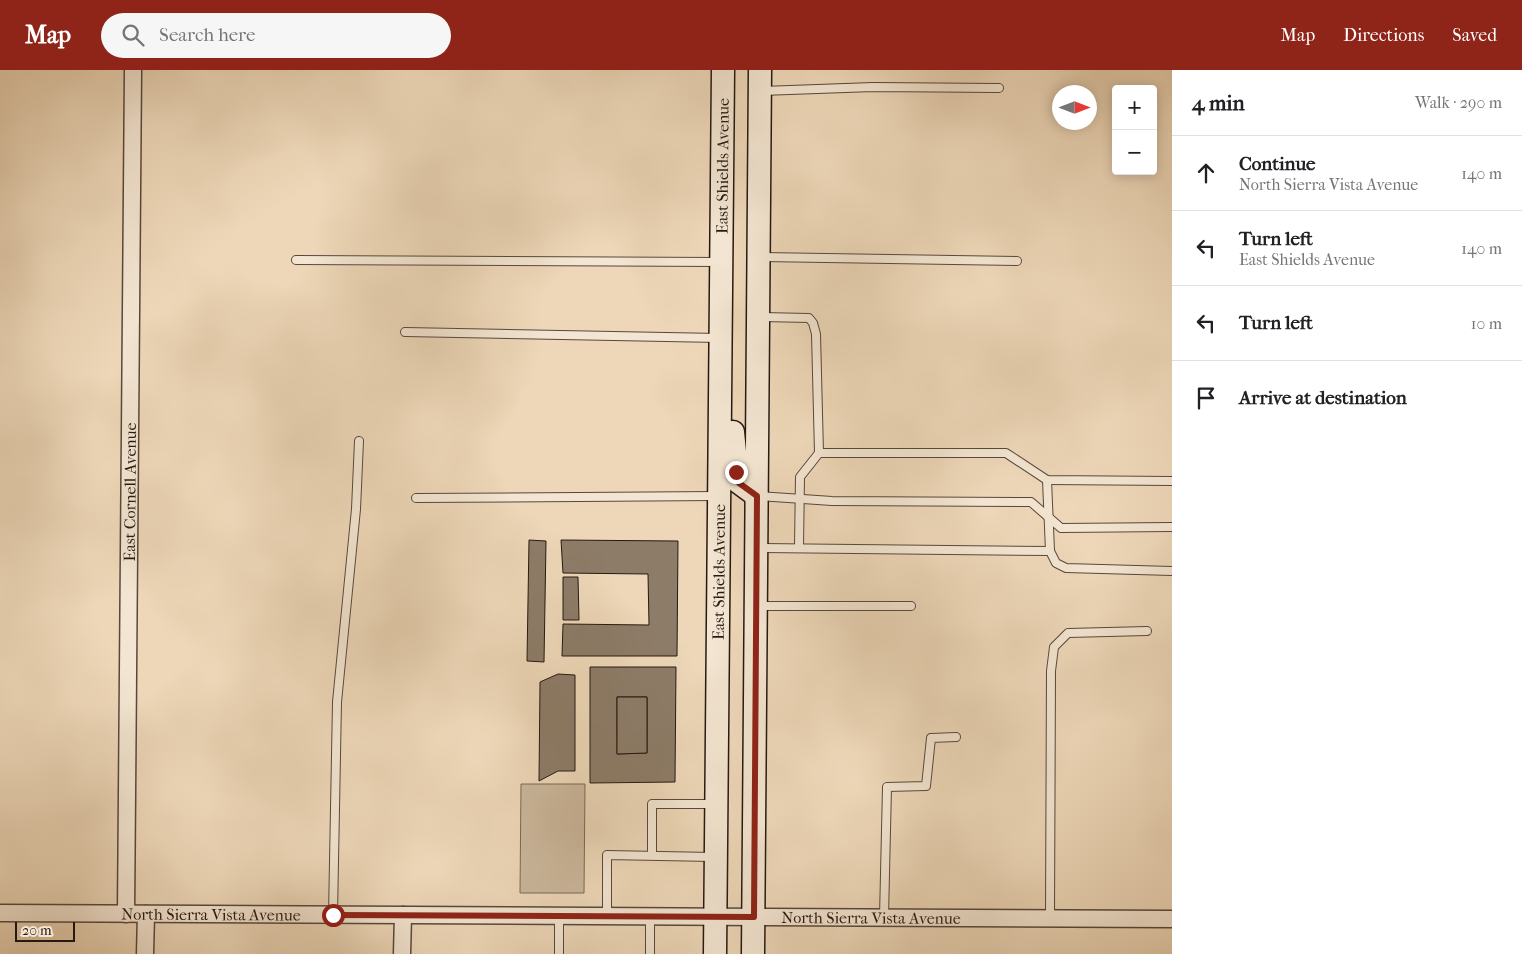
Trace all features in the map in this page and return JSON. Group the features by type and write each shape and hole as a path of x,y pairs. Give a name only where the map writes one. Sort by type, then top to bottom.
{"main road":[{"name":"East Shields Avenue","path":"715,954 723,70"},
{"path":"753,954 760,80"},
{"path":"721,338 729,345 733,367 733,434 738,482 757,496"}],"street":[{"name":"East Cornell Avenue","path":"126,914 133,70"},
{"name":"North Sierra Vista Avenue","path":"0,913 1172,919"},
{"path":"146,914 146,954"},
{"path":"402,954 403,915"}],"lane":[{"path":"760,80 873,87 1000,88"},
{"path":"759,257 1017,261"},
{"path":"296,260 722,262"},
{"path":"758,317 809,318 813,323 816,334 819,453 800,477 799,547"},
{"path":"405,332 721,338"},
{"path":"333,915 336,702 356,509 359,441"},
{"path":"819,453 1006,454 1047,480 1172,481"},
{"path":"1047,480 1050,550 1056,563 1066,568 1172,571"},
{"path":"416,498 719,496"},
{"path":"757,496 800,500 1031,502 1048,514 1061,528 1172,527"},
{"path":"756,548 1050,550"},
{"path":"756,606 911,606"},
{"path":"1050,918 1051,671 1054,647 1068,633 1147,630"},
{"path":"884,917 887,787 926,786 931,738 956,738"},
{"path":"652,855 652,804 716,804"},
{"path":"607,916 606,855 716,857"},
{"path":"559,916 559,954"},
{"path":"650,916 650,954"}],"shaded area":[{"path":"521,784 585,784 584,893 520,893"}],"building":[{"path":"529,540 546,541 544,662 527,661"},
{"path":"561,540 678,541 677,656 562,656 563,624 649,625 648,574 563,573"},
{"path":"563,577 578,577 579,620 563,620"},
{"path":"590,667 676,667 675,782 590,783","holes":["617,697 647,697 647,753 617,754"]},
{"path":"558,674 575,675 575,771 558,771 539,781 540,682"},
{"path":"617,697 647,697 647,753 617,754"}],"route":[{"path":"333,915 754,917 757,496 738,482 736,472"}]}
